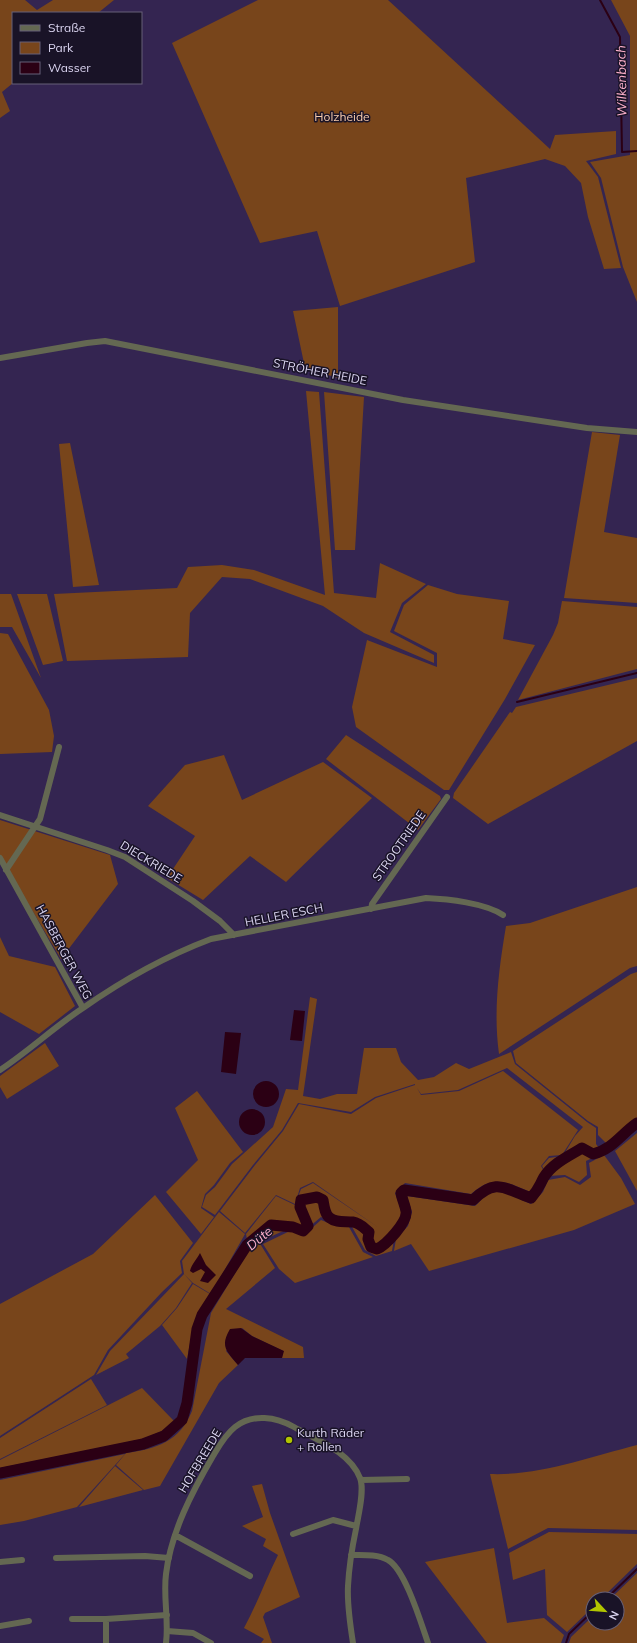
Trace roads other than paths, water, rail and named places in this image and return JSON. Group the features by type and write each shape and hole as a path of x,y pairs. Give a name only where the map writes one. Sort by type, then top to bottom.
{"street":[{"name":"STRÖHER HEIDE","path":"0,358 87,342 105,341 411,401 587,428 637,432"},
{"path":"6,870 40,819 59,748"},
{"name":"STROOTRIEDE","path":"371,909 372,904 447,797"},
{"name":"DIECKRIEDE","path":"0,815 125,857 220,920 234,935"},
{"name":"HASBERGER WEG","path":"0,858 83,1008 0,1070"},
{"name":"HELLER ESCH","path":"83,1008 144,969 184,949 212,939 426,898 446,899 491,909 503,915"},
{"name":"HOFBREEDE","path":"166,1643 168,1631 165,1594 169,1558 175,1535 200,1478 225,1437 234,1427 246,1421 259,1418 274,1419 288,1424 348,1460 356,1469 361,1480"},
{"path":"353,1643 348,1614 348,1586 351,1554 359,1511 361,1480 407,1479"},
{"path":"293,1534 333,1520 356,1526"},
{"path":"175,1535 250,1576"},
{"path":"351,1554 380,1557 395,1564 401,1573 420,1618 428,1643"},
{"path":"56,1558 145,1556 169,1558"},
{"path":"0,1562 22,1560"},
{"path":"72,1619 106,1619 166,1615"},
{"path":"106,1619 106,1643"},
{"path":"0,1626 29,1621"},
{"path":"168,1631 193,1633 211,1643"}],"water":[{"path":"294,1010 305,1011 302,1041 290,1040"},
{"path":"225,1032 241,1033 236,1074 221,1072"},
{"path":"266,1081 275,1085 279,1094 275,1103 266,1107 257,1103 253,1094 257,1085"},
{"path":"252,1109 261,1113 265,1122 261,1131 252,1135 243,1131 239,1122 243,1113"},
{"path":"200,1253 206,1265 216,1275 208,1283 200,1281 205,1272 201,1269 193,1273 190,1271"},
{"path":"241,1328 252,1336 284,1351 282,1358 245,1358 238,1365 230,1356 226,1348 225,1340 230,1329"}],"waterway":[{"name":"Wilkenbach","path":"600,0 620,37 622,152 637,151"},
{"path":"517,702 637,673"},
{"name":"Düte","path":"0,1473 143,1444 164,1436 182,1420 187,1403 197,1329 202,1315 247,1245 271,1225 293,1227 303,1231 308,1226 300,1207 301,1200 317,1197 323,1200 328,1217 335,1221 353,1222 360,1225 369,1232 368,1239 371,1247 377,1249 396,1233 404,1221 406,1211 401,1193 404,1190 473,1200 488,1189 501,1187 531,1198 548,1172 562,1160 582,1148 593,1154 600,1152 606,1149 637,1123"},
{"path":"614,1591 637,1569"},
{"path":"566,1643 569,1634 585,1619"}],"place":[{"name":"Kurth Räder + Rollen","path":"289,1440"}],"park label":[{"name":"Holzheide","path":"342,117"}]}
